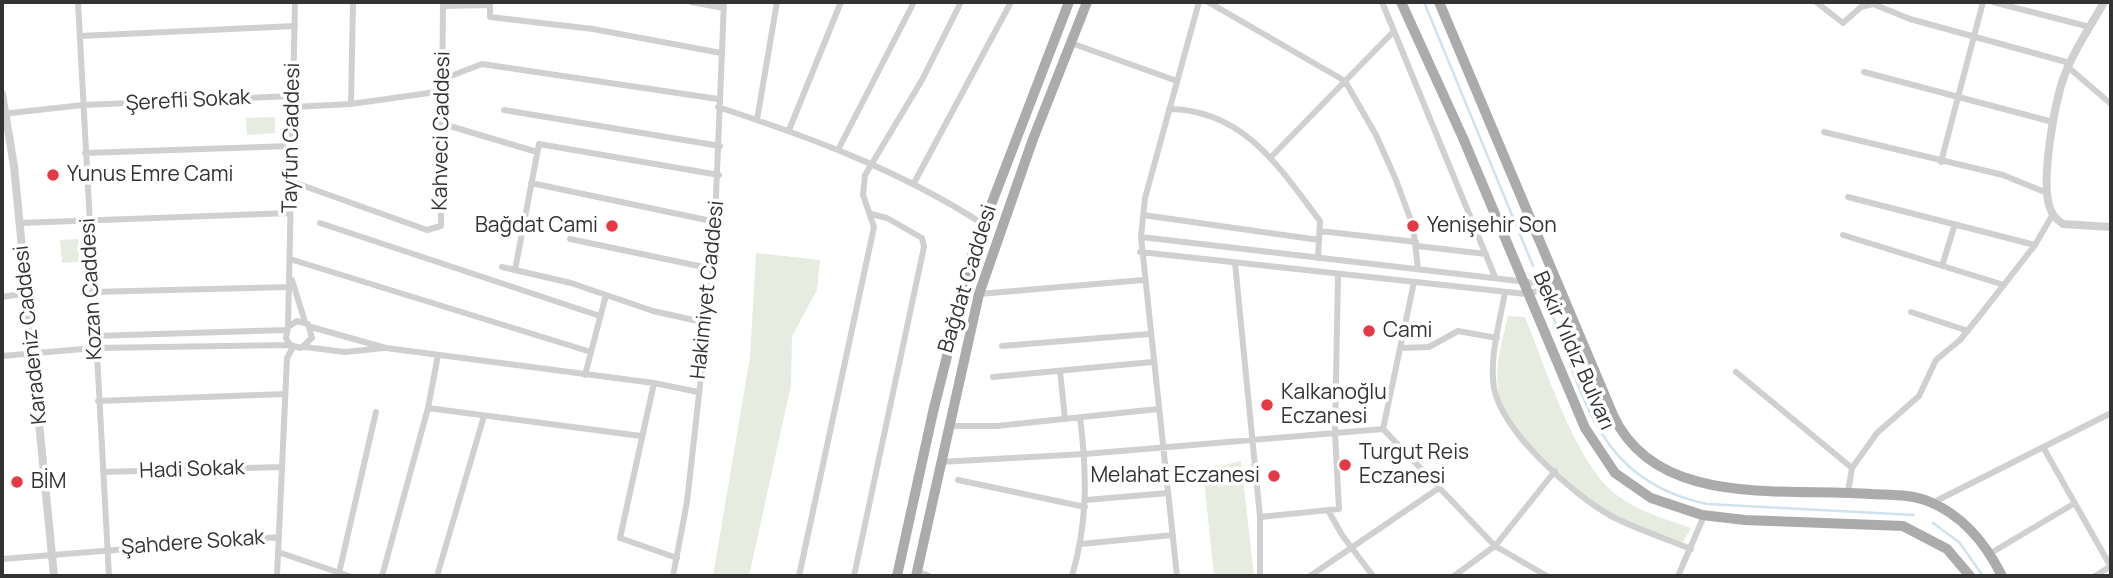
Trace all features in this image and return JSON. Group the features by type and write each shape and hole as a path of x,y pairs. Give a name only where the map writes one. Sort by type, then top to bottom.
{"main road":[{"name":"Bağdat Caddesi","path":"897,576 933,412 973,252 1069,2"},
{"name":"Bağdat Caddesi","path":"916,573 978,294 1087,2"},
{"name":"Bekir Yıldız Bulvarı","path":"1401,2 1463,138 1526,294 1589,438 1607,465 1642,494 1674,508 1704,516 1903,526 1930,537 1947,549 1970,576"},
{"name":"Bekir Yıldız Bulvarı","path":"1439,2 1617,423 1632,445 1652,464 1679,477 1726,488 1848,492 1914,497 1932,503 1968,527 1991,553 2002,576"}],"street":[{"name":"Kozan Caddesi","path":"78,2 109,576"},
{"name":"Tayfun Caddesi","path":"290,274 295,2"},
{"path":"351,104 353,2"},
{"path":"691,2 724,5"},
{"path":"757,120 776,2"},
{"path":"789,130 841,2"},
{"path":"839,148 914,2"},
{"path":"799,576 874,228 863,188 865,175 922,80 961,2"},
{"path":"914,183 1011,2"},
{"path":"1177,576 1140,252 1143,215 1199,2"},
{"path":"1208,2 1345,81 1387,157 1410,214 1417,244 1418,269"},
{"path":"1382,2 1495,277"},
{"path":"1816,2 1843,23 1861,7 1873,4 1910,19 2069,65 2111,104"},
{"path":"1941,162 1983,2"},
{"path":"1993,2 2090,27"},
{"path":"2104,2 2069,65 2053,122 2047,193 2053,214 2068,226 2111,227"},
{"path":"443,4 490,4 490,17 593,29 721,53"},
{"name":"Kahveci Caddesi","path":"290,181 427,230 435,230 441,226 443,4"},
{"name":"Hakimiyet Caddesi","path":"673,576 687,502 713,269 724,5"},
{"path":"80,36 295,26"},
{"path":"1271,157 1394,31"},
{"path":"1071,43 1177,81"},
{"path":"443,79 482,64 718,99"},
{"path":"1864,72 2053,122"},
{"path":"293,107 351,104 443,90"},
{"name":"Karadeniz Caddesi","path":"2,94 20,223 54,576"},
{"name":"Şerefli Sokak","path":"3,113 83,105 293,96"},
{"path":"718,107 839,148 914,183 983,224"},
{"path":"1169,109 1190,110 1220,118 1247,134 1271,157 1320,221 1318,258"},
{"path":"505,110 720,146"},
{"path":"443,124 537,152"},
{"path":"1824,132 2003,175 2047,193"},
{"path":"515,270 539,144 719,175"},
{"path":"85,153 291,146"},
{"path":"531,183 716,222"},
{"path":"1848,197 2035,245"},
{"path":"20,223 290,213"},
{"path":"854,576 924,247 922,238 900,224 871,214"},
{"path":"1848,492 1852,468 1882,427 1916,401 1936,360 1968,331 2035,245 2053,214"},
{"path":"1143,215 1319,240"},
{"path":"320,222 600,316"},
{"path":"1942,266 1955,224"},
{"path":"1320,231 1486,254"},
{"path":"1843,235 2004,285"},
{"path":"1141,237 1520,279 1558,286"},
{"path":"570,239 713,269"},
{"path":"1140,252 1526,294 1558,286"},
{"path":"290,259 591,352"},
{"path":"1235,262 1254,439 1260,517 1260,576"},
{"path":"502,267 570,283 653,311 707,323"},
{"path":"277,576 287,358 292,346 287,328 290,274"},
{"path":"290,274 313,338 305,347"},
{"path":"1260,517 1339,509 1335,433 1338,274"},
{"path":"978,294 1143,280"},
{"path":"1383,429 1414,282"},
{"path":"92,292 289,286"},
{"path":"1505,292 1493,379 1502,413 1517,435 1601,510 1691,549"},
{"path":"2,297 27,293"},
{"path":"585,375 606,295"},
{"path":"1911,313 1968,331"},
{"path":"94,336 287,328 294,321 386,348 654,383 698,392"},
{"path":"1401,348 1424,348 1458,331 1497,338"},
{"path":"1002,346 1149,334"},
{"path":"2,356 95,348 292,346 345,352 386,348"},
{"path":"382,576 428,408 439,355"},
{"path":"993,377 1152,362"},
{"path":"1060,371 1065,419"},
{"path":"1736,372 1852,468"},
{"path":"654,383 620,538 677,558"},
{"path":"98,401 285,394"},
{"path":"428,408 641,436"},
{"path":"947,426 997,426 1158,409"},
{"path":"339,573 376,412"},
{"path":"1932,503 2111,412"},
{"path":"437,576 484,416"},
{"path":"1072,576 1082,544 1086,503 1080,417"},
{"path":"940,462 1084,454 1383,429"},
{"path":"1383,429 1495,546 1546,576"},
{"path":"2043,447 2108,570 2095,576"},
{"name":"Hadi Sokak","path":"103,472 282,467"},
{"path":"1454,576 1495,546 1555,471"},
{"path":"958,480 1086,503 1168,493"},
{"path":"1310,576 1439,488"},
{"path":"1991,553 2074,503"},
{"path":"1328,510 1350,547 1373,576"},
{"path":"1678,576 1704,516"},
{"path":"1082,544 1173,535"},
{"name":"Şahdere Sokak","path":"2,559 108,548 279,537"},
{"path":"278,552 349,576"},
{"path":"916,573 929,576"}],"shaded area":[{"path":"275,117 275,133 247,135 246,118"},
{"path":"78,239 79,262 62,263 60,240"},
{"path":"756,253 820,260 817,290 792,336 791,385 749,576 713,576 750,357"},
{"path":"1508,316 1525,317 1563,414 1575,439 1603,482 1618,496 1635,506 1691,528 1683,542 1642,530 1596,505 1553,473 1518,439 1511,429 1500,400 1497,379"},
{"path":"1241,461 1254,576 1214,576 1203,470"}],"waterway":[{"path":"1424,2 1533,266"},
{"path":"1549,306 1585,403 1600,430 1618,455 1641,476 1670,493 1707,504 1914,515"},
{"path":"1933,523 1959,542 1983,576"}],"place":[{"name":"Yunus Emre Cami","path":"53,175"},
{"name":"Bağdat Cami","path":"612,226"},
{"name":"Yenişehir Son","path":"1413,226"},
{"name":"Cami","path":"1369,331"},
{"name":"Kalkanoğlu Eczanesi","path":"1267,405"},
{"name":"Turgut Reis Eczanesi","path":"1345,465"},
{"name":"Melahat Eczanesi","path":"1274,476"},
{"name":"BİM","path":"17,482"}]}
